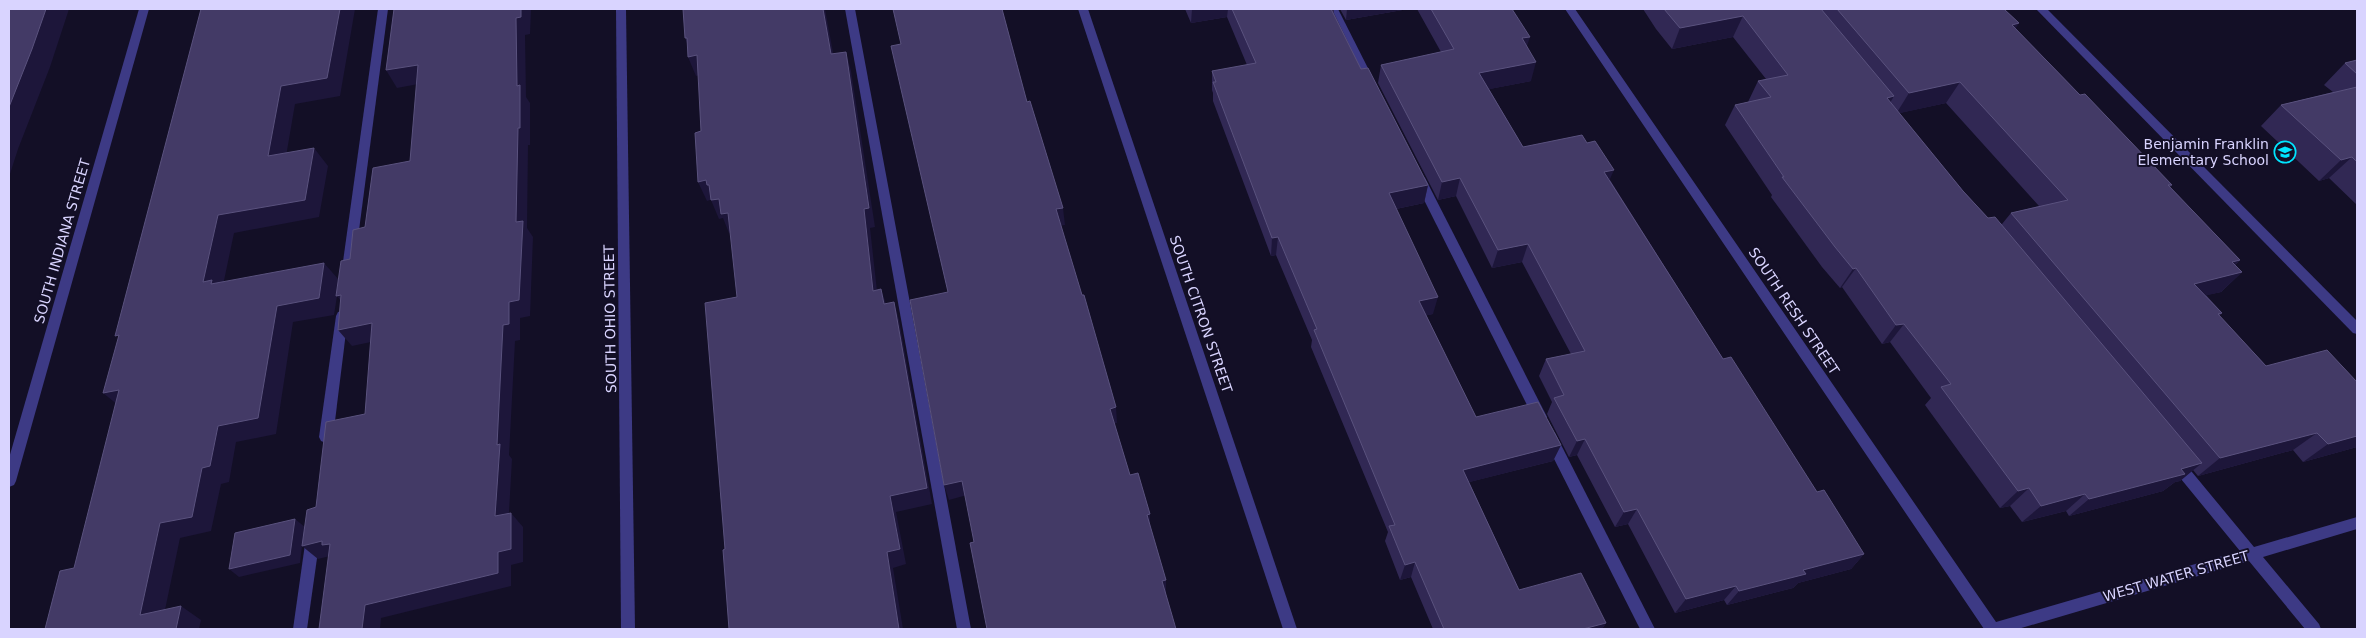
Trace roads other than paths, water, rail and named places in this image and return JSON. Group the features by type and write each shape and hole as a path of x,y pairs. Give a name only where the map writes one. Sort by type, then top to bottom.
{"street":[{"name":"SOUTH INDIANA STREET","path":"9,481 144,9"},
{"path":"346,284 383,9"},
{"name":"SOUTH OHIO STREET","path":"621,9 628,629"},
{"path":"850,9 964,629"},
{"name":"SOUTH CITRON STREET","path":"1082,9 1290,629"},
{"path":"1333,9 1378,97"},
{"name":"SOUTH RESH STREET","path":"1570,9 1994,629"},
{"path":"2041,9 2357,329"},
{"path":"1414,168 1648,629"},
{"path":"324,452 344,304"},
{"path":"2170,456 2314,629"},
{"path":"300,629 315,521"},
{"name":"WEST WATER STREET","path":"1994,629 2357,523"}],"place":[{"name":"Benjamin Franklin Elementary School","path":"2285,152"}]}
